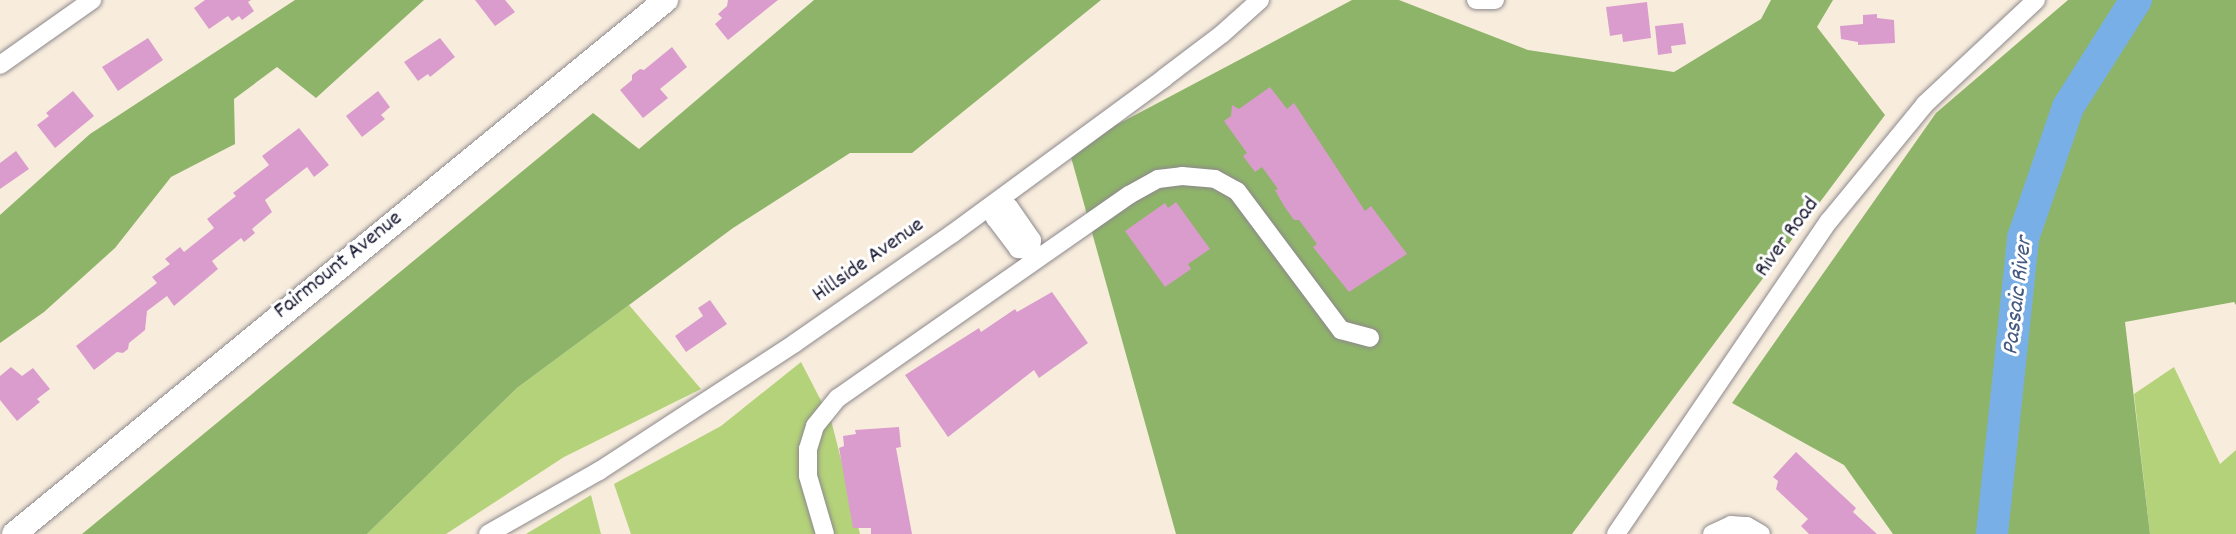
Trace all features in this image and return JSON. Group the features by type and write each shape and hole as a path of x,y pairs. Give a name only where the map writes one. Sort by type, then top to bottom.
{"main road":[{"name":"Fairmount Avenue","path":"13,534 666,0"}],"street":[{"path":"0,65 92,0"},
{"name":"Hillside Avenue","path":"488,534 629,452 997,205 1213,41 1259,0"},
{"path":"1476,0 1495,0"},
{"name":"River Road","path":"1616,534 1797,263 1836,211 1925,104 2036,0"},
{"path":"825,534 808,475 808,449 816,426 838,398 1033,255 1158,179 1182,176 1215,179 1237,191 1261,219 1341,330 1370,338"},
{"path":"997,205 995,218 1010,239 1018,249 1033,255"},
{"path":"1712,534 1731,525 1746,526 1761,534"}],"green space":[{"path":"295,0 424,0 316,98 277,67 234,99 235,144 171,177 115,248 44,312 0,343 0,215 90,134"},
{"path":"814,0 1101,0 912,153 850,153 733,228 517,388 367,534 82,534 593,113 639,149"},
{"path":"1352,0 1399,0 1528,50 1674,72 1761,19 1771,0 1833,0 1817,27 1885,115 1572,534 1176,534 1069,150"},
{"path":"2068,0 2236,0 2236,305 2234,302 2125,322 2150,534 1893,534 1844,465 1732,403 1936,113"},
{"path":"629,305 701,389 564,457 446,534 367,534 517,388"},
{"path":"801,362 831,420 860,534 631,534 614,484 721,426"},
{"path":"2174,367 2220,464 2236,450 2236,534 2150,534 2134,394"},
{"path":"591,495 601,534 526,534"}],"building":[{"path":"205,0 251,0 248,2 254,11 242,20 239,16 232,21 228,16 209,29 194,8"},
{"path":"475,0 505,0 515,12 495,26"},
{"path":"728,0 778,0 728,40 715,24 722,18 718,14 727,6"},
{"path":"1647,2 1651,38 1623,42 1622,34 1610,36 1606,7"},
{"path":"1877,14 1877,18 1894,20 1895,43 1858,45 1858,42 1841,39 1840,26 1863,24 1863,15"},
{"path":"1683,23 1686,44 1671,46 1672,53 1658,55 1655,26"},
{"path":"148,38 163,60 118,91 102,67"},
{"path":"440,38 455,57 430,77 428,74 418,81 404,62"},
{"path":"672,47 687,67 660,89 668,98 643,118 620,90 632,80 632,75 640,69 644,70"},
{"path":"1270,87 1287,109 1294,103 1365,211 1371,206 1407,254 1349,292 1313,247 1317,244 1299,220 1294,220 1284,206 1275,190 1278,189 1262,167 1255,172 1243,156 1247,153 1224,121 1231,116 1232,105 1239,109"},
{"path":"73,91 94,116 55,148 37,125 49,116 46,113"},
{"path":"378,91 390,107 381,115 385,119 362,137 346,116"},
{"path":"299,128 329,165 314,177 307,167 265,200 272,212 252,229 255,233 244,242 241,238 212,261 218,269 174,306 167,296 147,311 145,330 129,343 128,349 123,353 117,352 94,370 76,346 157,283 152,277 170,264 165,259 180,247 184,252 214,228 207,219 236,196 233,193 269,165 262,156"},
{"path":"16,151 29,169 0,189 0,163"},
{"path":"1176,202 1210,249 1188,264 1191,269 1165,287 1125,231 1165,203 1168,208"},
{"path":"1052,292 1088,343 1039,378 1034,370 948,437 905,375 979,328 981,332 1015,309 1017,312"},
{"path":"710,300 727,324 686,352 675,336 703,316 698,308"},
{"path":"11,367 22,376 33,368 50,389 37,399 40,402 17,421 0,400 0,376"},
{"path":"899,427 901,447 896,448 912,534 871,534 871,528 853,528 839,448 844,446 843,436 856,434 855,430"},
{"path":"1796,452 1856,508 1853,512 1877,534 1809,534 1801,526 1808,519 1776,489 1778,481 1773,477"}],"waterway":[{"name":"Passaic River","path":"1992,534 2023,238 2068,107 2136,0"}]}
